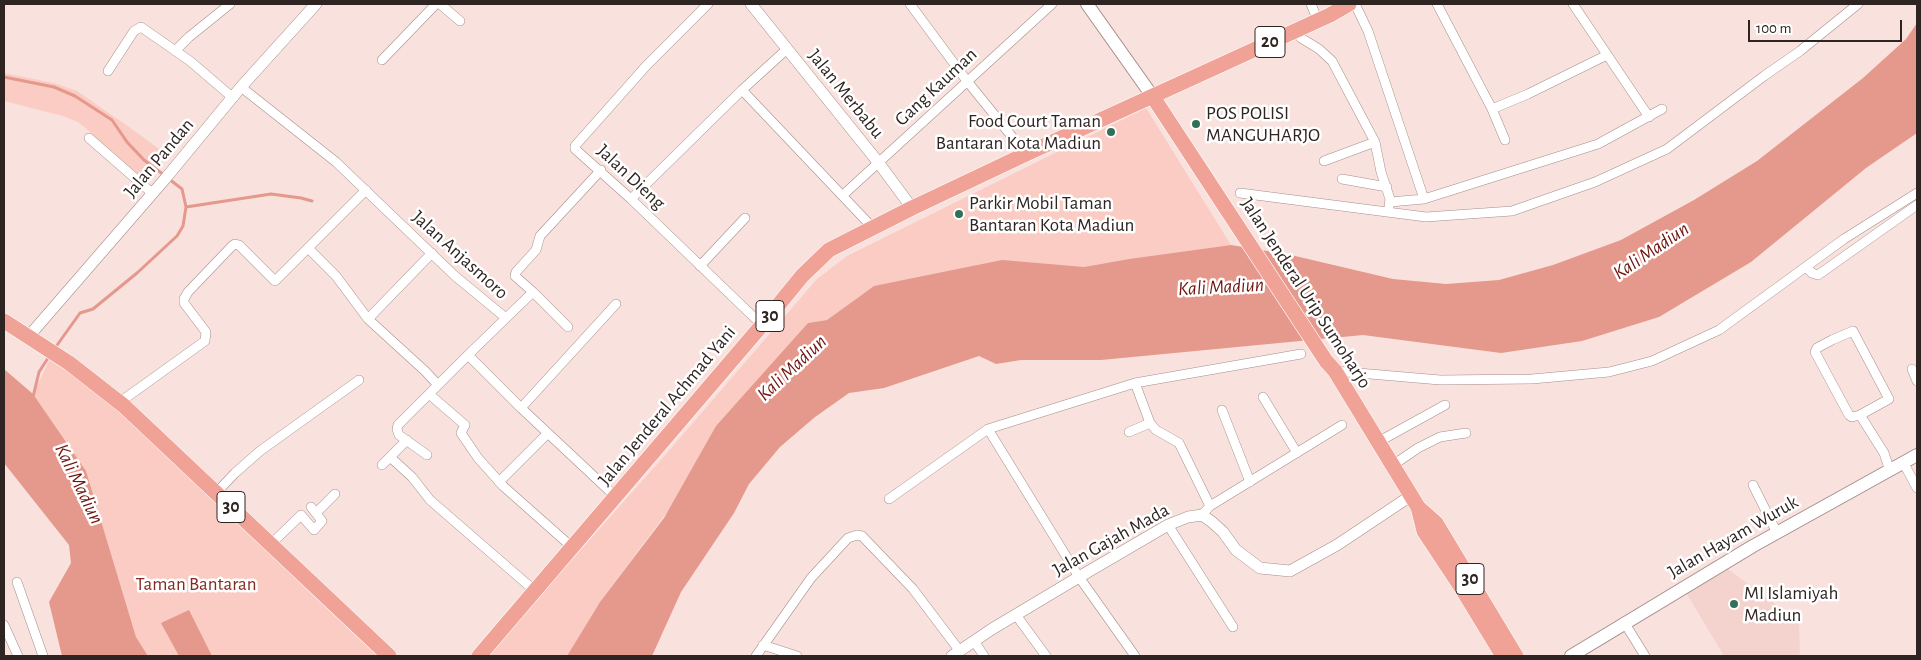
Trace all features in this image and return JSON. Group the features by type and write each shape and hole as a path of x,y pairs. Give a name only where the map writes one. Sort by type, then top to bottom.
{"highway":[{"name":"20","path":"1155,100 1190,78 1318,21 1349,4"},
{"name":"Jalan Jenderal Achmad Yani","path":"479,656 816,261 829,250 1026,154 1155,100"},
{"name":"Jalan Jenderal Urip Sumoharjo","path":"1155,100 1331,366 1415,501 1436,523 1516,656"},
{"name":"30","path":"4,321 69,363 120,402 389,656"},
{"name":"Jalan Jenderal Urip Sumoharjo","path":"1415,501 1424,531 1503,656"}],"main road":[{"path":"1087,4 1155,100"},
{"name":"Jalan Hayam Wuruk","path":"1571,656 1624,622 1777,533 1917,455"}],"street":[{"path":"177,52 189,37 230,4"},
{"name":"Jalan Pandan","path":"33,339 232,97 316,4"},
{"path":"382,60 436,4"},
{"path":"440,4 460,21"},
{"name":"Jalan Dieng","path":"708,4 646,66 575,146 575,149 632,199 762,325"},
{"name":"Jalan Merbabu","path":"751,4 878,162 912,208"},
{"path":"910,4 967,81 1026,154"},
{"name":"Gang Kauman","path":"843,195 1052,4"},
{"path":"1311,4 1318,21"},
{"path":"1355,4 1368,32 1424,199"},
{"path":"1437,4 1492,109 1505,140"},
{"path":"1573,4 1649,117"},
{"path":"1240,193 1388,214 1426,217 1512,212 1562,195 1667,149 1800,51 1858,4"},
{"path":"108,71 138,28 146,29 190,61 232,97"},
{"path":"1295,31 1301,38 1319,49 1332,61 1375,142 1390,202 1388,214"},
{"path":"632,199 742,90 787,49"},
{"path":"1492,109 1528,94 1607,55"},
{"name":"Jalan Anjasmoro","path":"241,87 336,162 456,276 506,318 398,425 398,432 407,440"},
{"path":"742,90 873,228"},
{"path":"1390,202 1424,199 1598,144 1662,109"},
{"path":"89,138 152,194"},
{"path":"1324,161 1375,142"},
{"path":"568,327 515,276 516,272 536,250 540,236 601,170"},
{"path":"1342,179 1387,187"},
{"path":"120,402 205,340 206,332 184,303 184,299 188,292 232,246 235,244 240,245 275,281 366,190"},
{"path":"1331,366 1440,380 1523,379 1609,372 1631,368 1652,361 1719,330 1844,239 1917,193"},
{"path":"1806,267 1812,274 1818,275 1917,205"},
{"path":"700,266 745,218"},
{"path":"308,248 336,276 368,319 438,385"},
{"path":"368,319 432,253"},
{"path":"506,318 533,292"},
{"path":"521,408 616,304"},
{"path":"1853,331 1888,397 1888,401 1860,415 1852,417 1849,415 1815,352 1817,348 1853,331"},
{"path":"889,499 988,429 1135,383 1301,354"},
{"path":"468,355 521,408 616,497"},
{"path":"1912,369 1917,381"},
{"path":"216,493 260,451 359,380"},
{"path":"1135,383 1150,423 1156,430 1179,443 1210,506"},
{"path":"429,394 465,425 461,433 478,458 499,482 572,548"},
{"path":"1264,397 1297,453"},
{"path":"1378,442 1445,405"},
{"path":"1222,410 1250,482"},
{"path":"1860,415 1884,453 1890,471"},
{"path":"1129,432 1150,423"},
{"path":"1342,425 1210,506 1202,514 1223,532 1236,550 1260,568 1290,571 1415,501"},
{"path":"988,429 1079,577 1135,656"},
{"path":"499,482 548,433"},
{"path":"1393,465 1418,448 1440,437 1466,433"},
{"path":"382,465 407,440 427,455"},
{"path":"390,457 412,477 430,500 534,591"},
{"path":"1903,462 1917,488"},
{"path":"1753,485 1777,533"},
{"path":"270,544 301,514 314,530 322,521 313,510 336,494"},
{"name":"Jalan Gajah Mada","path":"956,653 1168,524 1202,514"},
{"path":"1168,524 1233,627"},
{"path":"756,656 811,578 848,538 857,535 862,536 913,589 956,653"},
{"path":"17,582 43,656"},
{"path":"1016,615 1046,656"},
{"path":"1624,622 1645,656"},
{"path":"4,625 18,656"},
{"path":"974,641 984,656"},
{"path":"763,645 797,656"}],"shaded area":[{"name":"MI Islamiyah Madiun","path":"1720,563 1799,622 1800,656 1724,656 1682,586"}],"green space":[{"path":"4,73 54,83 77,91 166,154 141,182 78,122 63,116 4,101"},
{"path":"1146,108 1231,245 1084,267 1058,266 874,286 827,320 808,323 600,602 567,656 486,656 660,461 817,279 847,256"},
{"name":"Taman Bantaran","path":"50,359 109,402 377,656 148,656 136,637 86,471 33,394"}],"water":[{"name":"Kali Madiun","path":"1917,23 1917,133 1866,168 1751,262 1659,317 1582,341 1501,353 1363,335 1101,360 1021,360 996,364 979,356 884,388 849,393 815,417 780,447 749,484 734,513 681,592 652,656 567,656 600,602 664,518 716,426 808,323 827,320 874,286 1002,260 1084,267 1231,245 1291,255 1393,279 1446,284 1499,280 1553,265 1621,240 1694,200 1757,161 1863,78 1906,39"},
{"name":"Kali Madiun","path":"4,369 33,394 86,471 136,637 148,656 62,656 49,602 71,563 69,545 4,463"},
{"path":"189,610 212,656 179,656 161,623"}],"waterway":[{"path":"4,77 54,87 75,96 112,120 127,142 144,160 164,175"},
{"path":"55,348 80,313 93,309 137,273 177,236 183,226 186,207 182,189 169,179"},
{"path":"186,207 271,194 312,201"},
{"path":"33,397 39,372 50,355"}],"place":[{"name":"POS POLISI MANGUHARJO","path":"1196,124"},
{"name":"Food Court Taman Bantaran Kota Madiun","path":"1111,132"},
{"name":"Parkir Mobil Taman Bantaran Kota Madiun","path":"959,214"},
{"name":"MI Islamiyah Madiun","path":"1734,604"}]}
